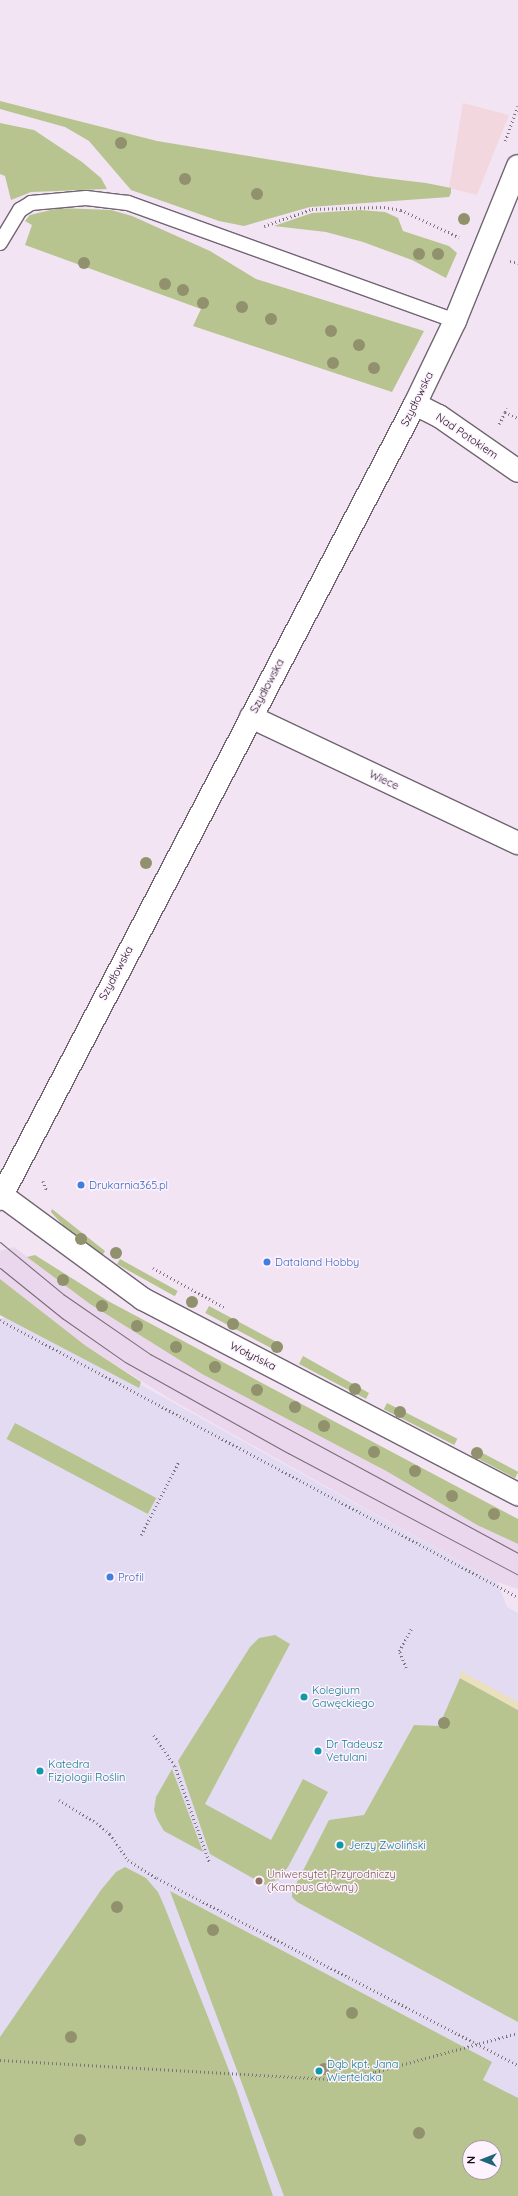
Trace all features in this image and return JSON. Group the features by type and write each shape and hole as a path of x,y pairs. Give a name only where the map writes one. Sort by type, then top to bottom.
{"street":[{"name":"Szydłowska","path":"1,1196 31,1136 415,404 455,321 518,166"},
{"name":"Nad Potokiem","path":"415,404 439,416 518,471"},
{"name":"Wiece","path":"251,717 518,843"},
{"name":"Wołyńska","path":"1,1196 143,1299 518,1494"}],"lane":[{"path":"0,243 20,210 31,203 50,199 86,198 128,203 455,321"}],"path":[{"path":"230,240 286,216 312,209 384,206 402,210 467,241"},
{"path":"498,426 506,408"},
{"path":"504,412 518,418"},
{"path":"43,1178 49,1197"},
{"path":"146,1265 231,1310"},
{"path":"0,1320 518,1596"},
{"path":"141,1535 179,1461"},
{"path":"406,1668 399,1651 411,1629"},
{"path":"154,1735 176,1766 210,1863"},
{"path":"59,1800 97,1823 110,1834 128,1860 157,1878 518,2066"},
{"path":"0,2060 334,2079 375,2072 475,2043 518,2033"}],"shaded area":[{"path":"463,103 509,115 477,195 449,188"},
{"path":"14,1247 90,1304 202,1374 388,1472 477,1525 518,1544 518,1589 497,1582 170,1399 86,1346 0,1279 0,1251"},
{"name":"Uniwersytet Przyrodniczy (Kampus Główny)","path":"15,1315 497,1582 507,1607 518,1613 518,2196 0,2196 0,1319"}],"green space":[{"path":"0,101 157,141 376,177 426,183 451,188 451,193 449,197 310,207 244,226 219,221 131,190 89,141 65,127 0,109"},
{"path":"0,123 34,130 82,162 101,178 107,189 31,192 11,200 5,176 0,174"},
{"path":"59,208 111,210 132,216 210,251 256,279 424,331 392,392 193,326 201,309 25,245 32,225 25,221 30,215"},
{"path":"360,210 385,212 398,218 403,231 449,246 457,253 446,278 412,260 363,242 326,232 274,226 312,213"},
{"path":"52,1209 105,1251 102,1256 71,1234 51,1212"},
{"path":"35,1255 108,1301 518,1519 518,1544 477,1525 388,1472 202,1374 90,1304 27,1257"},
{"path":"120,1259 178,1291 175,1296 117,1264"},
{"path":"0,1279 86,1346 141,1382 139,1388 0,1315"},
{"path":"209,1306 283,1345 279,1352 205,1313"},
{"path":"303,1356 369,1393 366,1399 299,1364"},
{"path":"387,1403 457,1439 454,1445 384,1409"},
{"path":"15,1423 156,1498 148,1514 7,1439"},
{"path":"475,1449 518,1472 515,1478 472,1455"},
{"path":"275,1635 290,1644 205,1804 271,1840 303,1779 328,1792 288,1867 279,1879 265,1885 210,1854 178,1761 250,1647 259,1638"},
{"path":"460,1678 518,1710 518,2022 297,1902 292,1897 292,1892 329,1820 364,1815 414,1725 439,1726"},
{"path":"172,1769 203,1852 164,1831 157,1819 154,1810 156,1797"},
{"path":"125,1867 146,1878 158,1892 236,2088 273,2196 0,2196 0,2037 101,1890 116,1872"},
{"path":"170,1891 492,2062 483,2080 518,2098 518,2196 284,2196"}],"sand":[{"path":"460,1671 518,1702 518,1710 460,1678"}],"tram line":[{"path":"0,1242 63,1294 150,1354 518,1553"},
{"path":"0,1268 62,1318 125,1362 288,1453 518,1575"}],"place":[{"name":"Drukarnia365.pl","path":"81,1185"},
{"name":"Dataland Hobby","path":"267,1262"},
{"name":"Profil","path":"110,1577"},
{"name":"Kolegium Gawęckiego","path":"304,1697"},
{"name":"Dr Tadeusz Vetulani","path":"318,1751"},
{"name":"Katedra Fizjologii Roślin","path":"40,1771"},
{"name":"Jerzy Zwoliński","path":"340,1845"},
{"name":"Uniwersytet Przyrodniczy (Kampus Główny)","path":"259,1881"},
{"name":"Dąb kpt. Jana Wiertelaka","path":"319,2071"}]}
